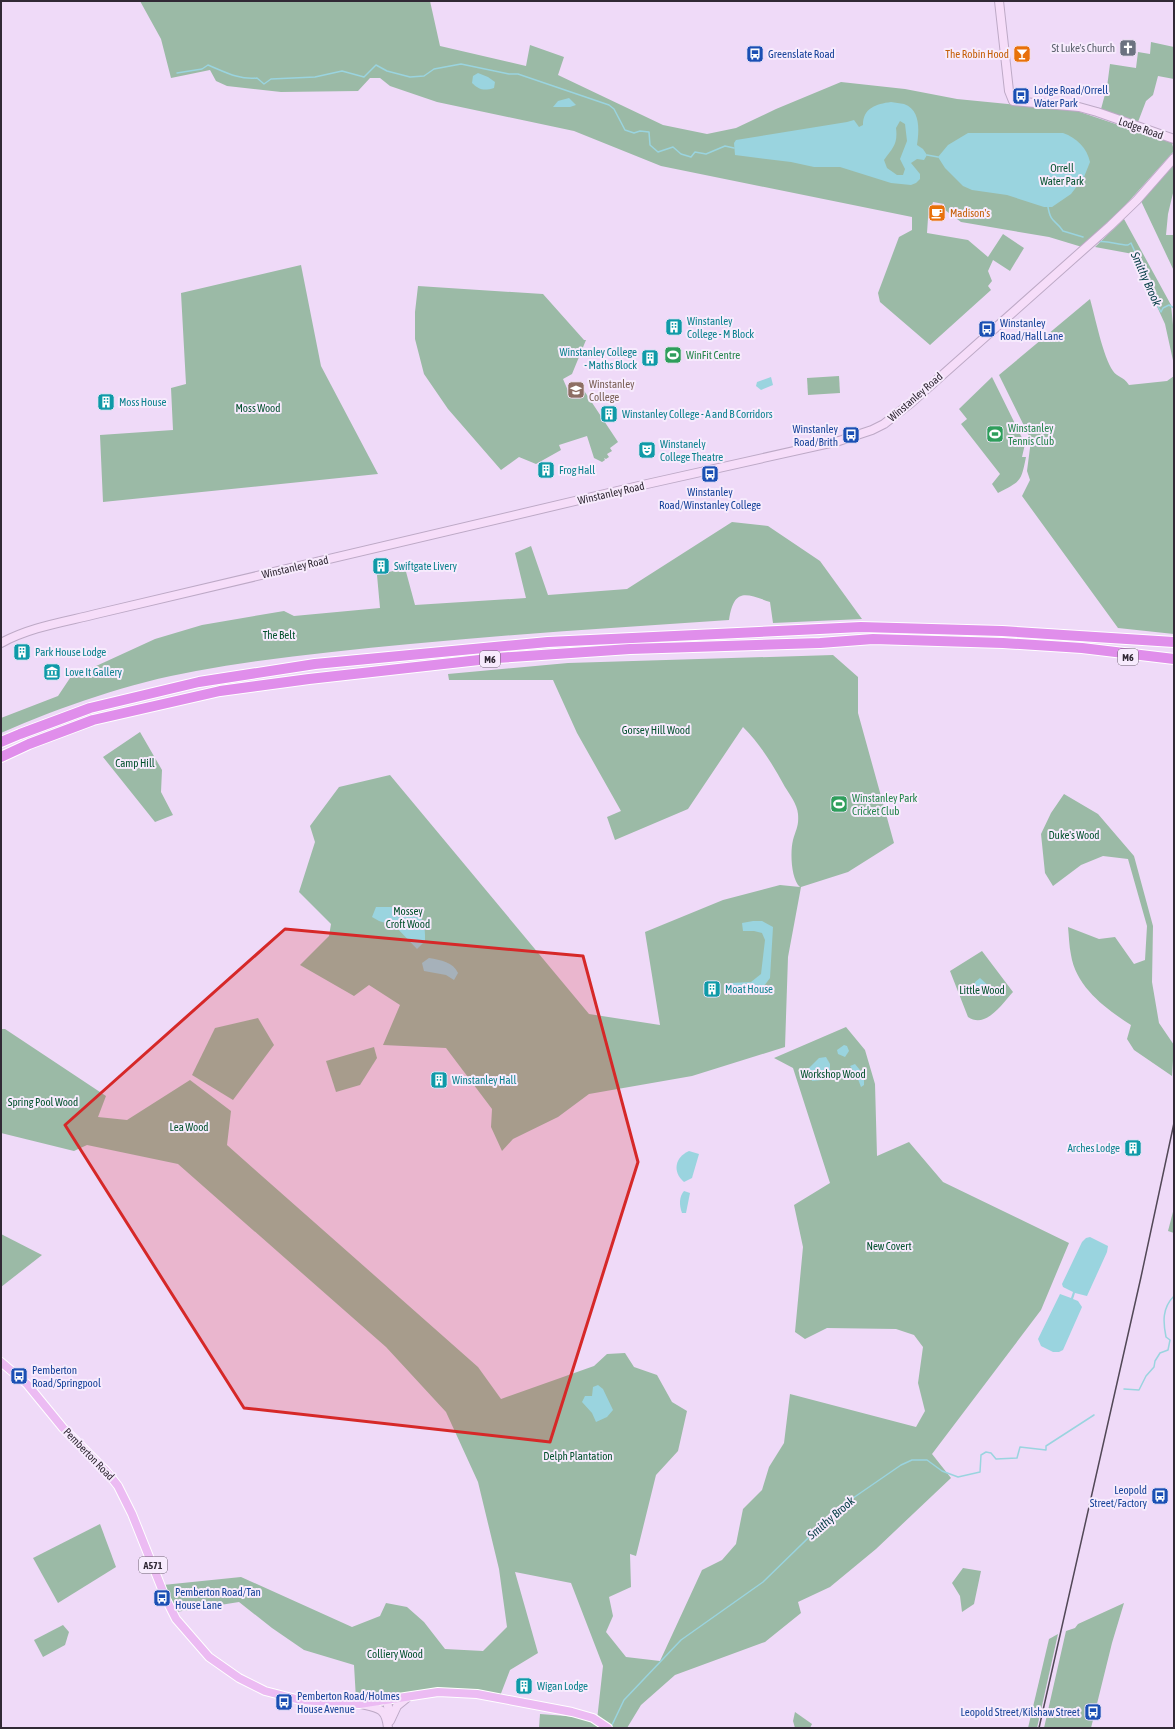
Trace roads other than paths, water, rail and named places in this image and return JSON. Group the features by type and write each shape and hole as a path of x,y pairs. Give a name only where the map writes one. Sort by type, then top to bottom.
{"highway":[{"name":"M6","path":"1,742 90,708 199,682 314,664 548,642 861,627 1010,631 1174,642"},
{"name":"M6","path":"1083,636 1174,647"},
{"name":"M6","path":"1,757 29,744 93,720 220,691 309,678 497,658 630,649 820,643 873,639 1009,643 1082,648 1174,659"},
{"name":"M6","path":"1082,648 1174,665"}],"main road":[{"name":"Pemberton Road","path":"1,1362 27,1384 63,1428 107,1472 118,1486 132,1514 171,1610 186,1632 209,1657 239,1678 278,1696 300,1700 358,1704 443,1692 483,1695 572,1712 593,1718 608,1728"}],"street":[{"name":"Lodge Road","path":"999,1 1008,91 1013,101 1079,108 1097,112 1174,139"},
{"name":"Winstanley Road","path":"1,643 13,637 40,628 96,614 640,486 810,448 839,441 872,430 884,424 912,402 1110,226 1137,200 1174,158"},
{"path":"389,1726 397,1706 408,1697"},
{"path":"387,1700 389,1726"},
{"path":"358,1704 374,1707 383,1712 389,1726"}],"waterway":[{"path":"177,73 202,69 208,65 238,77 257,78 264,84 271,79 315,77 342,71 364,77 376,65 387,71 410,77 424,76 434,69 461,64 509,74 518,74 609,105 614,109 625,130 634,133 640,131 649,132 650,145 658,152 673,147 681,154 691,157 695,152 706,154 725,146 734,148"},
{"path":"927,155 938,157"},
{"name":"Smithy Brook","path":"1048,207 1050,216 1063,231 1083,237"},
{"name":"Smithy Brook","path":"1097,242 1128,245 1131,243 1147,279 1150,292 1161,312 1163,308 1169,305 1174,308"},
{"name":"Smithy Brook","path":"1124,1389 1139,1390 1146,1376 1154,1367 1155,1361 1160,1353 1168,1350 1170,1340 1166,1337 1164,1315 1167,1305 1174,1296"},
{"name":"Smithy Brook","path":"612,1725 624,1700 681,1640 763,1582 840,1507 901,1465 912,1460 927,1460 942,1471 958,1477 980,1472 981,1455 986,1452 991,1453 996,1459 1017,1458 1020,1447 1046,1450 1046,1446 1094,1415"}],"railway":[{"path":"1039,1728 1141,1277 1174,1123"}],"place":[{"name":"St Luke's Church","path":"1128,48"},
{"name":"Greenslate Road","path":"755,54"},
{"name":"The Robin Hood","path":"1022,54"},
{"name":"Lodge Road/Orrell Water Park","path":"1021,96"},
{"name":"Madison's","path":"937,213"},
{"name":"Winstanley College - M Block","path":"674,327"},
{"name":"Winstanley Road/Hall Lane","path":"987,329"},
{"name":"WinFit Centre","path":"673,355"},
{"name":"Winstanley College - Maths Block","path":"650,358"},
{"name":"Winstanley College","path":"576,390"},
{"name":"Moss House","path":"106,402"},
{"name":"Winstanley College - A and B Corridors","path":"609,414"},
{"name":"Winstanley Tennis Club","path":"995,434"},
{"name":"Winstanley Road/Brith","path":"851,435"},
{"name":"Winstanely College Theatre","path":"647,450"},
{"name":"Frog Hall","path":"546,470"},
{"name":"Winstanley Road/Winstanley College","path":"710,474"},
{"name":"Swiftgate Livery","path":"381,566"},
{"name":"Park House Lodge","path":"22,652"},
{"name":"Love It Gallery","path":"52,672"},
{"name":"Winstanley Park Cricket Club","path":"839,804"},
{"name":"Moat House","path":"712,989"},
{"name":"Winstanley Hall","path":"439,1080"},
{"name":"Arches Lodge","path":"1133,1148"},
{"name":"Pemberton Road/Springpool","path":"19,1376"},
{"name":"Leopold Street/Factory","path":"1160,1496"},
{"name":"Pemberton Road/Tan House Lane","path":"162,1598"},
{"name":"Wigan Lodge","path":"524,1686"},
{"name":"Pemberton Road/Holmes House Avenue","path":"284,1702"},
{"name":"Leopold Street/Kilshaw Street","path":"1093,1712"}],"park label":[{"name":"Orrell Water Park","path":"1062,174"},
{"name":"Moss Wood","path":"258,408"},
{"name":"The Belt","path":"279,635"},
{"name":"Gorsey Hill Wood","path":"656,730"},
{"name":"Camp Hill","path":"135,763"},
{"name":"Duke's Wood","path":"1074,835"},
{"name":"Mossey Croft Wood","path":"408,917"},
{"name":"Little Wood","path":"982,990"},
{"name":"Workshop Wood","path":"833,1074"},
{"name":"Spring Pool Wood","path":"43,1102"},
{"name":"Lea Wood","path":"189,1127"},
{"name":"New Covert","path":"889,1246"},
{"name":"Delph Plantation","path":"578,1456"},
{"name":"Colliery Wood","path":"395,1654"}]}
